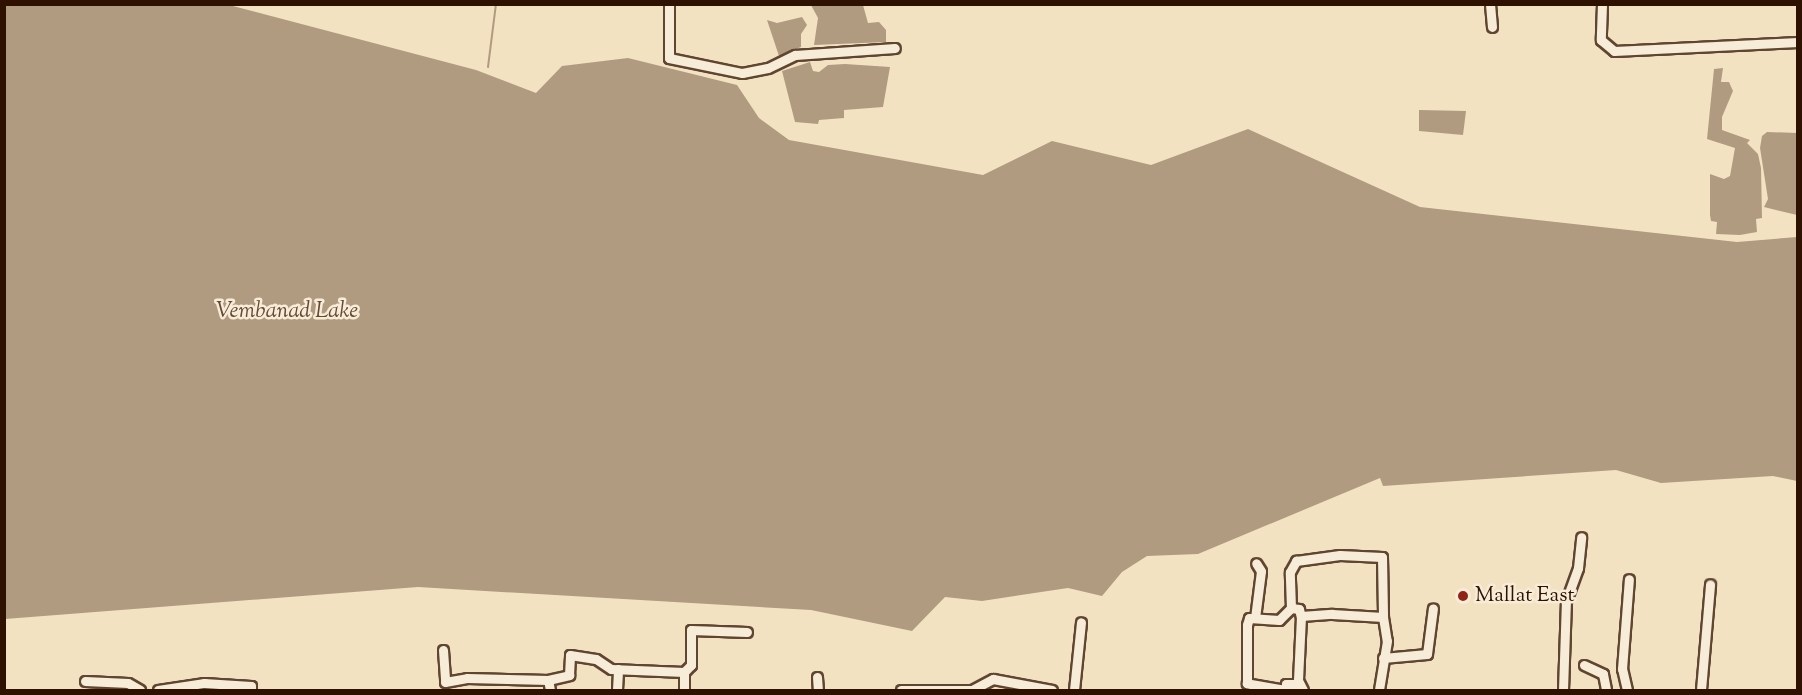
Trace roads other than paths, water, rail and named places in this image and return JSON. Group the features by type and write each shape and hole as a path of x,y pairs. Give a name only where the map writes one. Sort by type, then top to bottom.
{"street":[{"path":"669,4 669,57 742,73 768,68 795,55 895,48"},
{"path":"1490,4 1492,27"},
{"path":"1602,4 1601,40 1614,51 1797,42"},
{"path":"1563,690 1566,601 1572,594 1578,568 1581,537"},
{"path":"1291,608 1299,609 1301,618 1301,687 1286,684 1285,690 1246,684 1249,618 1279,620 1291,608 1290,572 1296,561 1340,555 1382,557 1383,617 1387,641 1379,690"},
{"path":"1255,618 1261,571 1256,563"},
{"path":"1627,690 1622,669 1629,579"},
{"path":"1701,690 1710,584"},
{"path":"1383,658 1427,654 1433,608"},
{"path":"1301,618 1332,614 1383,617"},
{"path":"1074,690 1082,622"},
{"path":"684,690 684,672 691,665 691,630 747,632"},
{"path":"443,650 445,682 467,678 548,680 568,675 570,655 596,659 618,669 684,672"},
{"path":"1584,665 1603,674 1606,690"},
{"path":"617,690 618,669"},
{"path":"818,677 818,690"},
{"path":"901,690 972,690 993,679 1052,690"},
{"path":"548,680 550,690"},
{"path":"85,681 137,686 140,690"},
{"path":"158,690 204,683 251,686 251,690"}],"water":[{"name":"Vembanad Lake","path":"5,4 229,5 476,70 536,93 562,66 628,58 737,85 759,118 789,140 983,175 1052,141 1151,165 1248,129 1420,207 1737,242 1797,237 1797,481 1773,476 1661,483 1616,470 1383,486 1380,478 1198,554 1147,556 1122,572 1102,596 1068,588 982,601 945,597 912,631 811,610 418,587 5,619"},
{"path":"811,5 863,5 868,23 879,22 886,30 886,42 814,45 818,18"},
{"path":"802,17 807,25 801,34 801,47 779,56 767,20 777,23"},
{"path":"810,62 813,71 819,72 828,65 890,67 883,107 844,110 844,118 819,120 818,124 795,122 782,71"},
{"path":"1723,68 1721,82 1729,82 1733,91 1722,117 1722,130 1750,140 1747,143 1758,154 1761,168 1762,218 1756,219 1757,232 1740,235 1716,234 1717,222 1711,221 1710,215 1710,174 1724,179 1730,176 1735,148 1707,139 1714,69"},
{"path":"1419,110 1466,111 1463,135 1419,131"},
{"path":"1767,132 1797,133 1797,215 1764,207 1768,199 1760,148 1762,136"}],"waterway":[{"path":"488,67 496,4"}],"place":[{"name":"Mallat East","path":"1463,596"}]}
